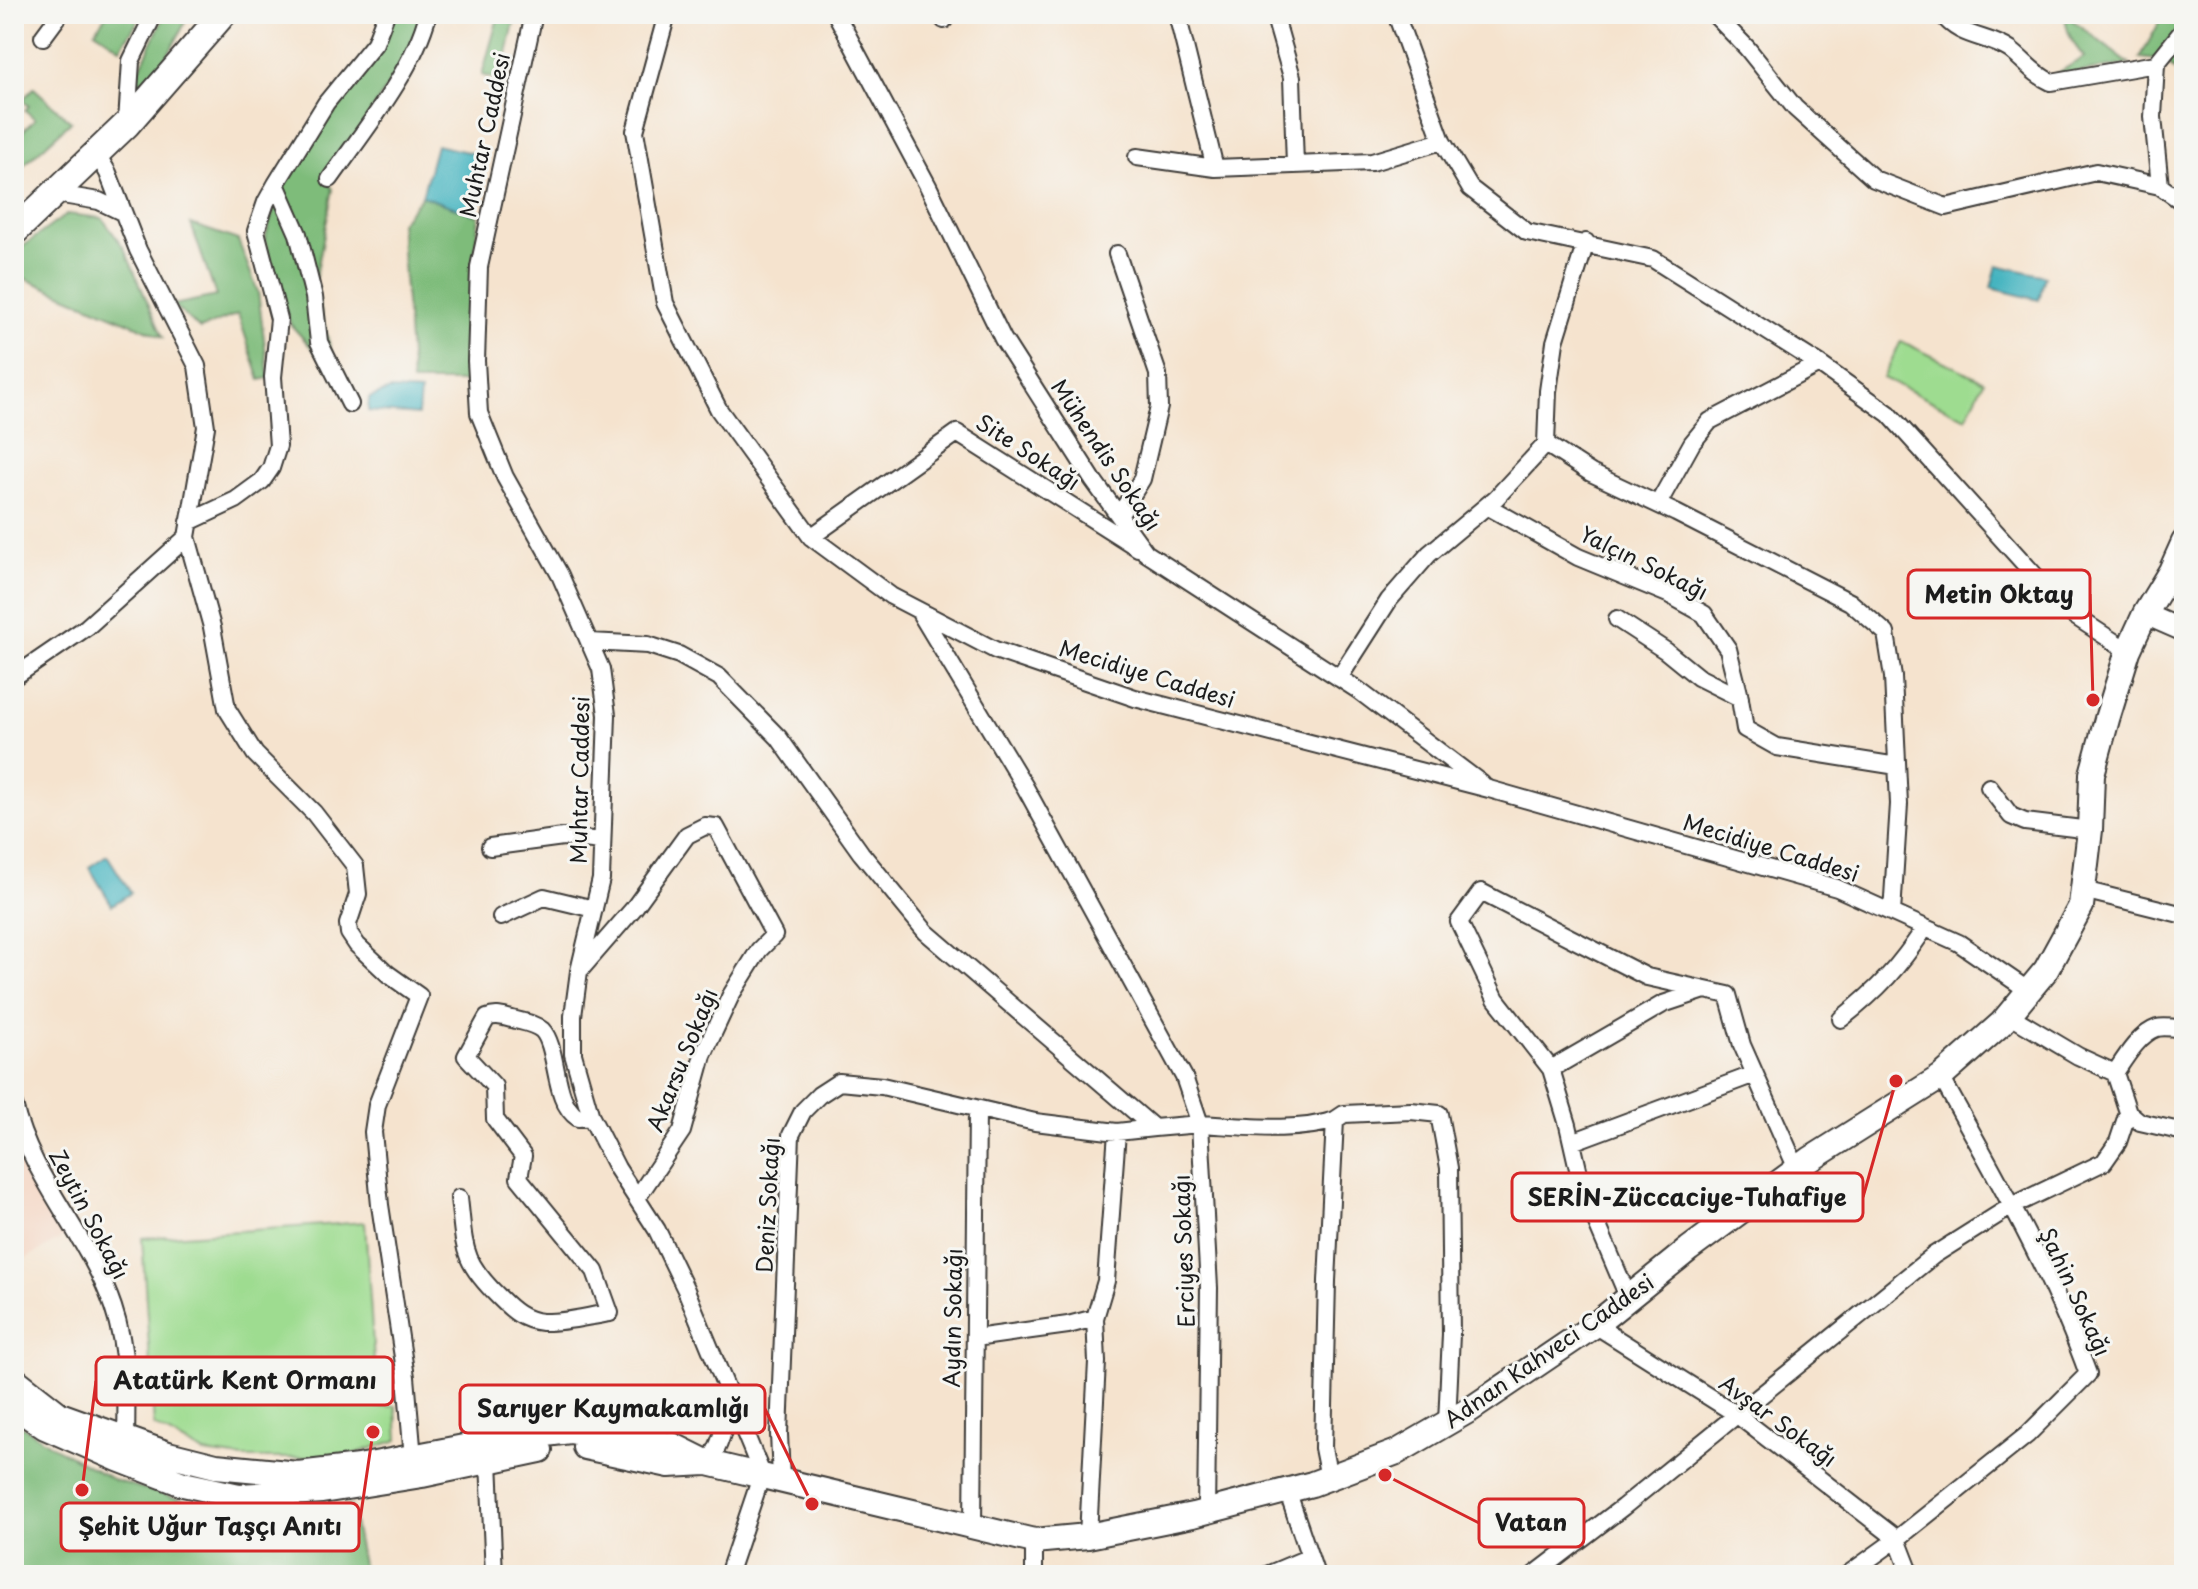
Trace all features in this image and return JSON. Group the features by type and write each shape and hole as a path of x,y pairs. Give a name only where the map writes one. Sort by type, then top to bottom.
{"main road":[{"path":"14,232 127,124 223,14"},
{"name":"Adnan Kahveci Caddesi","path":"14,1406 45,1427 118,1459 183,1484 239,1496 322,1491 422,1475 534,1450 586,1447 669,1465 708,1463 771,1476 1034,1541 1088,1536 1206,1512 1329,1478 1397,1452 1447,1423 1595,1325 1689,1249 1797,1169 1941,1077 2009,1015 2046,970 2081,906 2090,830 2092,774 2128,651 2184,542"},
{"name":"Adnan Kahveci Caddesi","path":"14,1379 60,1415 168,1454 216,1466 298,1474 570,1431 672,1445 708,1463"}],"street":[{"path":"43,37 60,14"},
{"path":"127,124 131,61 154,14"},
{"path":"14,677 87,627 188,529 262,481 271,468 278,446 273,377 279,319 256,231 276,184 326,103 375,43 386,14"},
{"path":"330,179 386,99 423,33 428,14"},
{"name":"Muhtar Caddesi","path":"534,14 479,267 476,361 479,413 505,477 560,575 601,669 607,715 601,879 579,971 573,1016 573,1054 591,1117 617,1168 657,1230 686,1290 730,1398 771,1476"},
{"name":"Mecidiye Caddesi","path":"667,14 635,131 665,303 719,410 811,537 891,596 995,650 1135,698 1489,789 1837,888 1959,943 2029,991"},
{"name":"Mühendis Sokağı","path":"836,14 928,186 1003,339 1146,553 1339,678 1489,789"},
{"path":"1177,14 1215,168"},
{"path":"1274,14 1292,77 1295,165"},
{"path":"1396,14 1442,141 1470,188 1527,232 1586,242 1653,259 1819,364 1889,414 2067,611 2128,651"},
{"path":"1714,14 1747,48 1795,108 1874,179 1946,207 2096,172 2160,186 2184,203"},
{"path":"1942,14 1963,33 1982,37 2010,50 2036,75 2051,82 2156,64"},
{"path":"2160,186 2153,117 2156,64 2184,29"},
{"path":"1137,157 1215,168 1372,162 1442,141"},
{"path":"97,154 108,173 138,250 197,366 206,427 188,529 212,627 227,709 255,754 314,813 355,866 358,894 348,924 349,933 357,945 388,974 419,996 377,1105 373,1132 380,1205 406,1377 413,1458"},
{"path":"276,184 298,234 314,297 319,342 350,404"},
{"path":"56,194 99,201 122,212"},
{"path":"1339,678 1399,589 1429,554 1487,506 1546,444 1548,391 1555,342 1586,242"},
{"path":"1117,254 1158,374 1159,407 1142,479 1119,516"},
{"path":"1658,504 1692,443 1710,421 1819,364"},
{"name":"Site Sokağı","path":"811,537 957,433 1146,553"},
{"path":"1546,444 1591,473 1850,602 1886,633 1893,677 1899,804 1892,913"},
{"name":"Yalçın Sokağı","path":"1487,506 1578,557 1668,594 1704,614 1728,649 1745,729 1777,747 1897,766"},
{"name":"Erciyes Sokağı","path":"919,610 1025,787 1184,1077 1200,1124 1209,1288 1206,1512"},
{"path":"2145,614 2184,631"},
{"path":"1617,619 1666,651 1698,677 1740,698"},
{"path":"590,642 648,645 679,655 719,677 779,738 861,853 926,932 1154,1128"},
{"path":"1989,787 2011,816 2025,822 2090,830"},
{"name":"Akarsu Sokağı","path":"579,971 634,908 687,835 705,826 716,827 774,935 759,950 731,995 703,1055 682,1131 637,1198"},
{"path":"490,847 563,837 602,841"},
{"path":"2083,890 2184,915"},
{"path":"1629,1299 1583,1191 1551,1069 1496,999 1459,922 1481,892 1647,977 1728,995 1742,1045 1797,1169"},
{"path":"501,917 544,897 594,909"},
{"path":"1841,1019 1878,990 1925,928"},
{"path":"1551,1069 1663,1004 1705,990"},
{"path":"459,1198 465,1245 472,1267 514,1312 545,1322 610,1313 595,1271 519,1178 523,1156 495,1119 494,1086 466,1056 487,1018 496,1015 539,1028 547,1038 569,1110 578,1118 591,1117"},
{"path":"2009,1015 2078,1056 2115,1073 2128,1112 2140,1122 2184,1132"},
{"path":"2115,1073 2131,1048 2145,1035 2158,1027 2184,1029"},
{"path":"1572,1142 1755,1074"},
{"name":"Şahin Sokağı","path":"1847,1575 2027,1435 2088,1374 2069,1320 1941,1077"},
{"name":"Deniz Sokağı","path":"771,1476 779,1434 791,1135 803,1111 819,1095 839,1082 882,1086 1035,1122 1117,1132 1200,1124"},
{"name":"Zeytin Sokağı","path":"14,1105 25,1142 36,1165 97,1271 112,1305 122,1338 128,1381 126,1440"},
{"name":"Aydın Sokağı","path":"973,1526 977,1110"},
{"path":"1200,1124 1259,1127 1321,1125 1344,1114 1411,1111 1439,1114 1449,1168 1451,1334 1447,1423"},
{"path":"1534,1575 1623,1507 1934,1255 2010,1207 2104,1162 2118,1142 2128,1112"},
{"path":"1329,1478 1323,1433 1335,1120"},
{"path":"1088,1536 1097,1362 1095,1318 1106,1281 1117,1132"},
{"path":"975,1338 1068,1325 1095,1318"},
{"name":"Avşar Sokağı","path":"1595,1325 1736,1414 1897,1539"},
{"path":"708,1463 719,1449 730,1398"},
{"path":"489,1461 494,1575"},
{"path":"728,1575 771,1476"},
{"path":"1287,1490 1313,1565"},
{"path":"1897,1539 1911,1575"},
{"path":"1034,1541 1034,1575"},
{"path":"1267,1575 1313,1565 1332,1575"}],"shaded area":[{"path":"14,1132 71,1233 14,1265"}],"green space":[{"path":"107,14 143,14 120,48 95,31"},
{"path":"165,14 189,14 161,64 138,83 136,77"},
{"path":"390,14 426,14 422,32 327,181 333,189 314,286 338,377 291,325 265,239 280,188"},
{"path":"499,14 516,14 501,81 482,75"},
{"path":"2065,14 2129,64 2051,77 2084,57 2070,37"},
{"path":"2164,14 2184,14 2184,68 2178,74 2166,61 2140,58"},
{"path":"34,88 71,122 16,172 14,140 35,119 25,110 29,106 22,100"},
{"path":"422,196 479,216 472,275 471,382 412,382 400,223"},
{"path":"67,214 102,218 124,248 163,337 14,274 14,253"},
{"path":"191,224 238,240 258,292 269,378 260,380 238,314 200,329 173,305 216,296"},
{"path":"1901,341 1984,381 1966,418 1883,378"},
{"path":"365,1222 377,1407 396,1406 398,1440 353,1454 243,1458 204,1453 154,1426 142,1238"},
{"path":"14,1421 114,1480 186,1501 274,1516 351,1506 364,1575 14,1575"}],"water":[{"path":"436,145 486,156 473,214 422,196"},
{"path":"1997,265 2045,276 2039,300 1991,288"},
{"path":"390,390 420,392 418,415 368,411 369,398"},
{"path":"107,855 131,893 112,905 89,867"}],"place":[{"name":"Metin Oktay","path":"2093,700"},
{"name":"SERİN-Züccaciye-Tuhafiye","path":"1896,1081"},
{"name":"Şehit Uğur Taşçı Anıtı","path":"373,1432"},
{"name":"Vatan","path":"1385,1475"},
{"name":"Atatürk Kent Ormanı","path":"82,1490"},
{"name":"Sarıyer Kaymakamlığı","path":"812,1504"}]}
